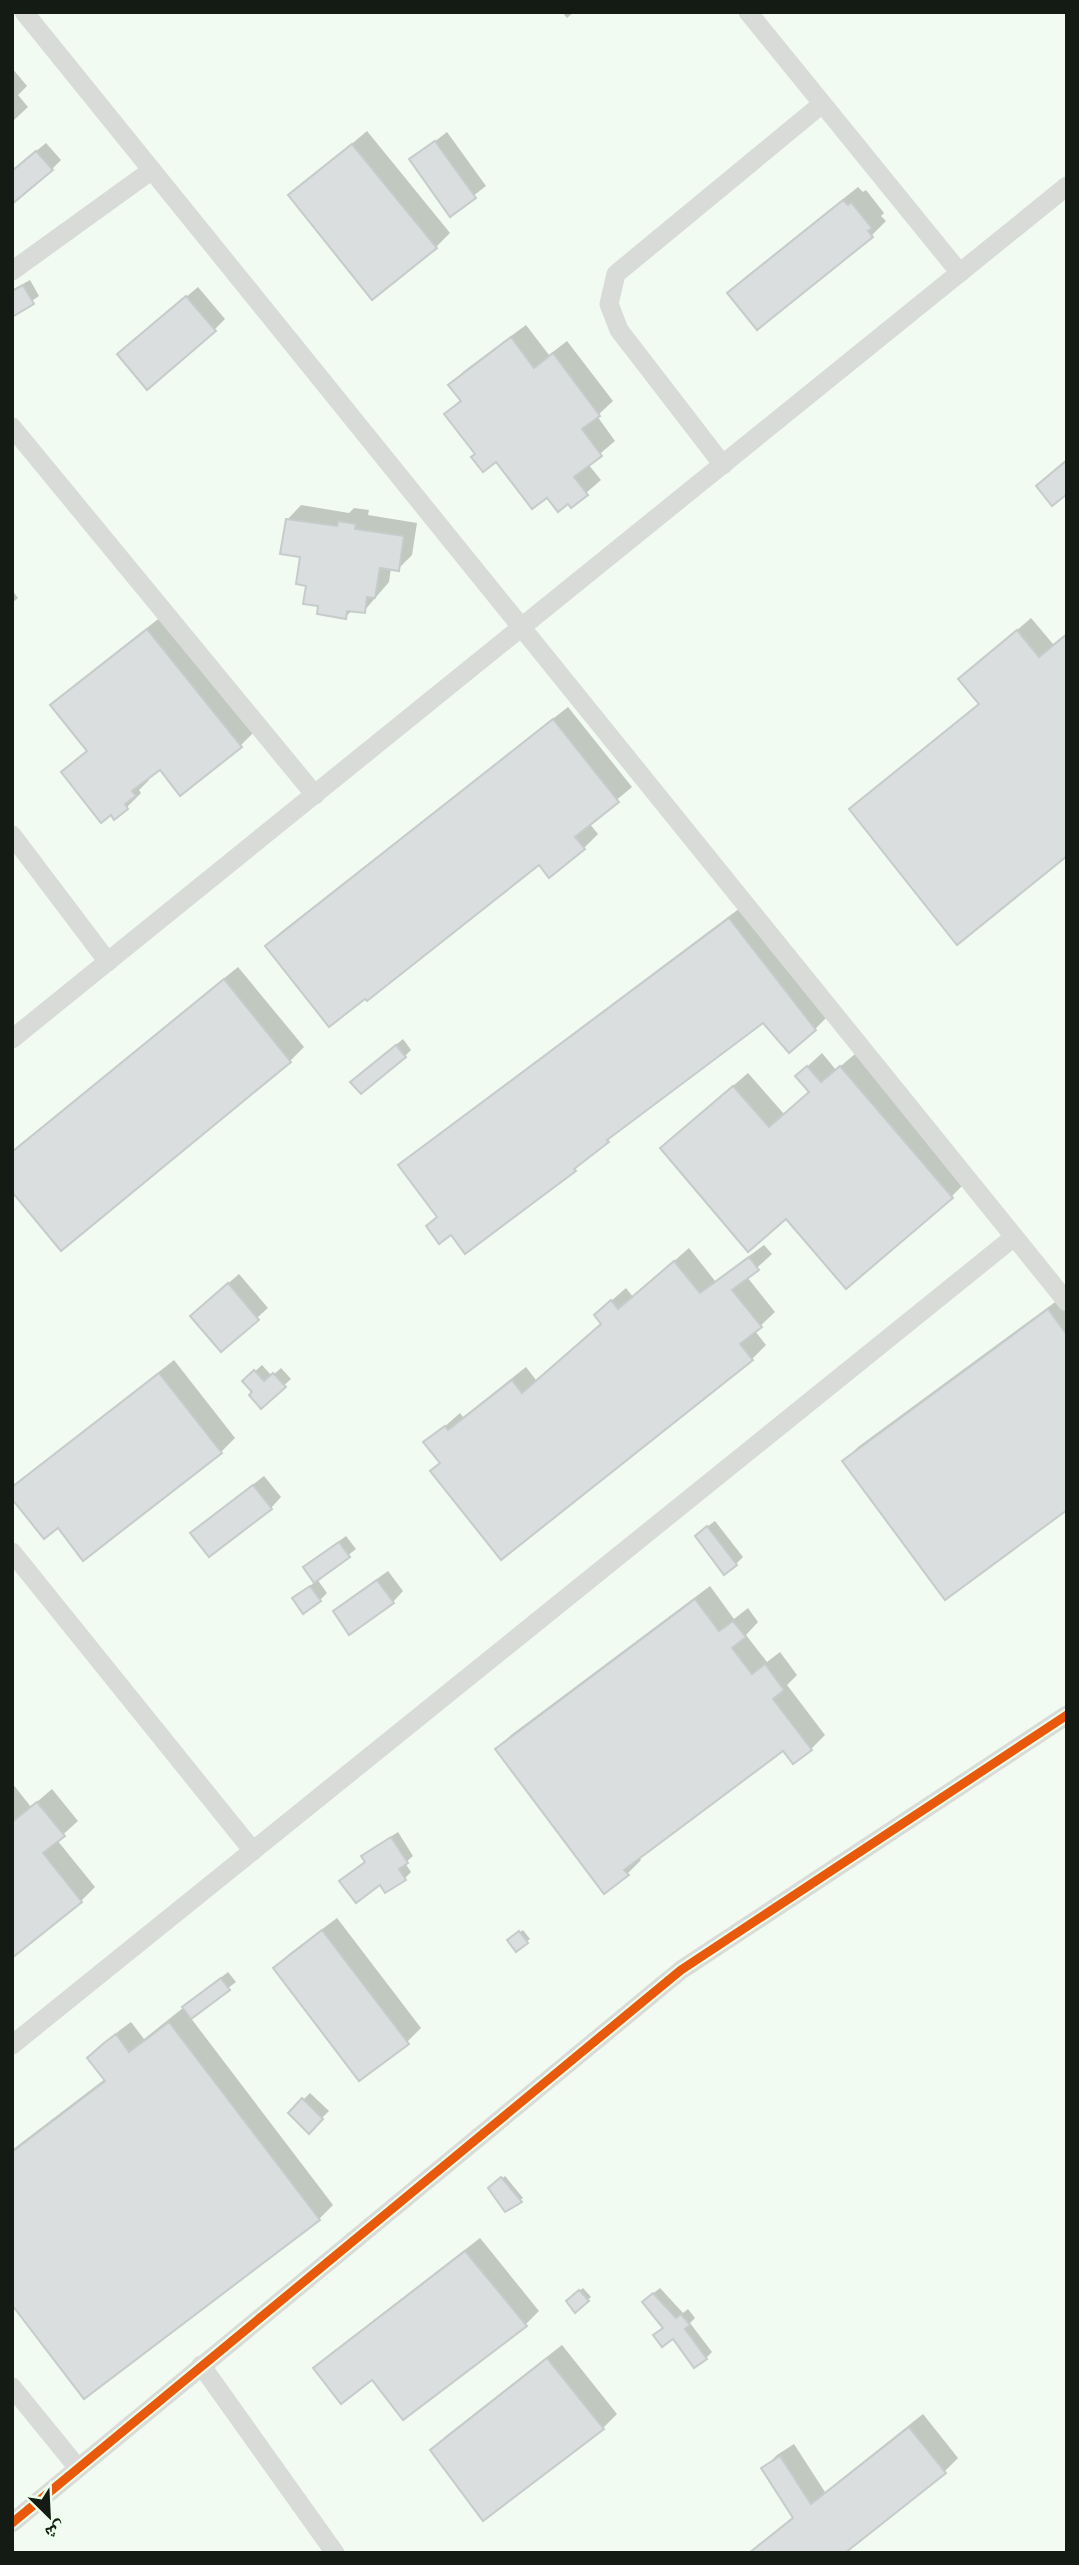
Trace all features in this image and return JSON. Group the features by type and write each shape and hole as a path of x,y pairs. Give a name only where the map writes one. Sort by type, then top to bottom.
{"street":[{"path":"24,12 1067,1302"},
{"path":"748,12 960,273"},
{"path":"723,465 619,330 609,304 616,274 822,104"},
{"path":"12,271 152,170"},
{"path":"12,1039 1067,186"},
{"path":"12,427 315,795"},
{"path":"12,835 108,961"},
{"path":"12,2045 1014,1237"},
{"path":"12,1552 253,1851"},
{"path":"12,2523 681,1970 1067,1715"},
{"path":"201,2365 335,2553"},
{"path":"12,2387 78,2468"}],"building":[{"path":"435,141 476,198 450,217 409,159"},
{"path":"352,144 437,248 372,300 288,195"},
{"path":"36,151 53,170 12,204 12,171"},
{"path":"843,200 848,205 851,202 872,228 868,231 873,237 757,330 727,293"},
{"path":"23,285 34,304 12,317 12,291"},
{"path":"186,296 216,331 147,390 117,354"},
{"path":"511,337 534,368 553,353 600,416 582,429 602,456 574,477 588,495 571,508 568,504 558,512 547,498 532,509 496,462 483,472 471,457 475,454 444,414 461,401 448,385"},
{"path":"1067,460 1067,494 1052,506 1036,486"},
{"path":"286,519 337,526 338,521 356,524 355,529 404,536 399,571 380,568 375,598 367,597 365,613 347,611 346,619 317,614 318,606 303,604 306,586 296,584 300,557 280,554"},
{"path":"147,629 242,747 180,796 160,770 132,791 136,796 125,804 128,809 114,820 111,815 101,823 61,772 87,751 50,705"},
{"path":"1017,630 1039,657 1067,634 1067,856 957,945 849,809 979,704 958,679"},
{"path":"553,719 619,802 575,837 585,849 549,878 539,865 367,1001 365,999 329,1027 265,946"},
{"path":"729,918 816,1030 789,1053 763,1023 607,1140 609,1142 574,1169 576,1171 465,1254 451,1235 439,1244 426,1226 437,1217 398,1165"},
{"path":"224,979 291,1062 61,1251 12,1192 12,1152"},
{"path":"396,1045 406,1057 361,1094 350,1082"},
{"path":"807,1066 821,1082 840,1066 953,1198 846,1289 786,1219 748,1252 660,1148 733,1086 769,1127 809,1092 795,1076"},
{"path":"749,1257 759,1270 732,1290 762,1327 740,1344 753,1360 501,1560 430,1471 440,1463 423,1442 445,1426 448,1430 512,1380 522,1393 601,1324 594,1315 611,1300 618,1309 674,1261 700,1293"},
{"path":"228,1283 259,1320 221,1352 190,1316"},
{"path":"1048,1309 1067,1335 1067,1510 945,1600 842,1461"},
{"path":"254,1370 264,1381 273,1373 286,1387 261,1409 242,1381"},
{"path":"159,1373 222,1453 83,1561 58,1528 44,1539 12,1499 12,1487"},
{"path":"253,1485 272,1509 209,1557 190,1533"},
{"path":"707,1526 737,1565 724,1575 695,1536"},
{"path":"339,1542 350,1557 314,1583 303,1567"},
{"path":"377,1580 394,1603 349,1635 333,1611"},
{"path":"310,1586 321,1601 303,1614 292,1598"},
{"path":"695,1599 719,1631 733,1621 746,1637 732,1648 752,1674 765,1664 784,1690 773,1699 812,1750 793,1764 783,1751 624,1870 629,1875 604,1894 495,1749"},
{"path":"37,1802 65,1836 43,1853 82,1902 12,1958 12,1822"},
{"path":"391,1837 408,1863 399,1869 406,1880 385,1893 380,1885 356,1903 339,1881 365,1862 361,1856"},
{"path":"322,1930 409,2044 359,2081 273,1968"},
{"path":"519,1931 528,1943 516,1952 507,1940"},
{"path":"221,1978 230,1990 191,2019 182,2007"},
{"path":"169,2022 320,2220 84,2399 12,2305 12,2152 105,2081 87,2058 104,2043 116,2034 129,2052"},
{"path":"302,2098 323,2119 309,2134 288,2113"},
{"path":"501,2177 522,2202 505,2212 488,2188"},
{"path":"465,2251 527,2326 403,2420 372,2380 341,2404 313,2368"},
{"path":"579,2290 589,2301 575,2313 566,2301"},
{"path":"653,2293 676,2318 681,2314 690,2325 685,2329 707,2359 694,2368 673,2339 662,2347 653,2335 663,2328 642,2302"},
{"path":"547,2358 604,2429 483,2521 430,2450"},
{"path":"909,2427 946,2473 845,2553 749,2553 793,2518 761,2468 780,2456 811,2504"}],"cycle path":[{"path":"12,2523 681,1970 1067,1715"}]}
